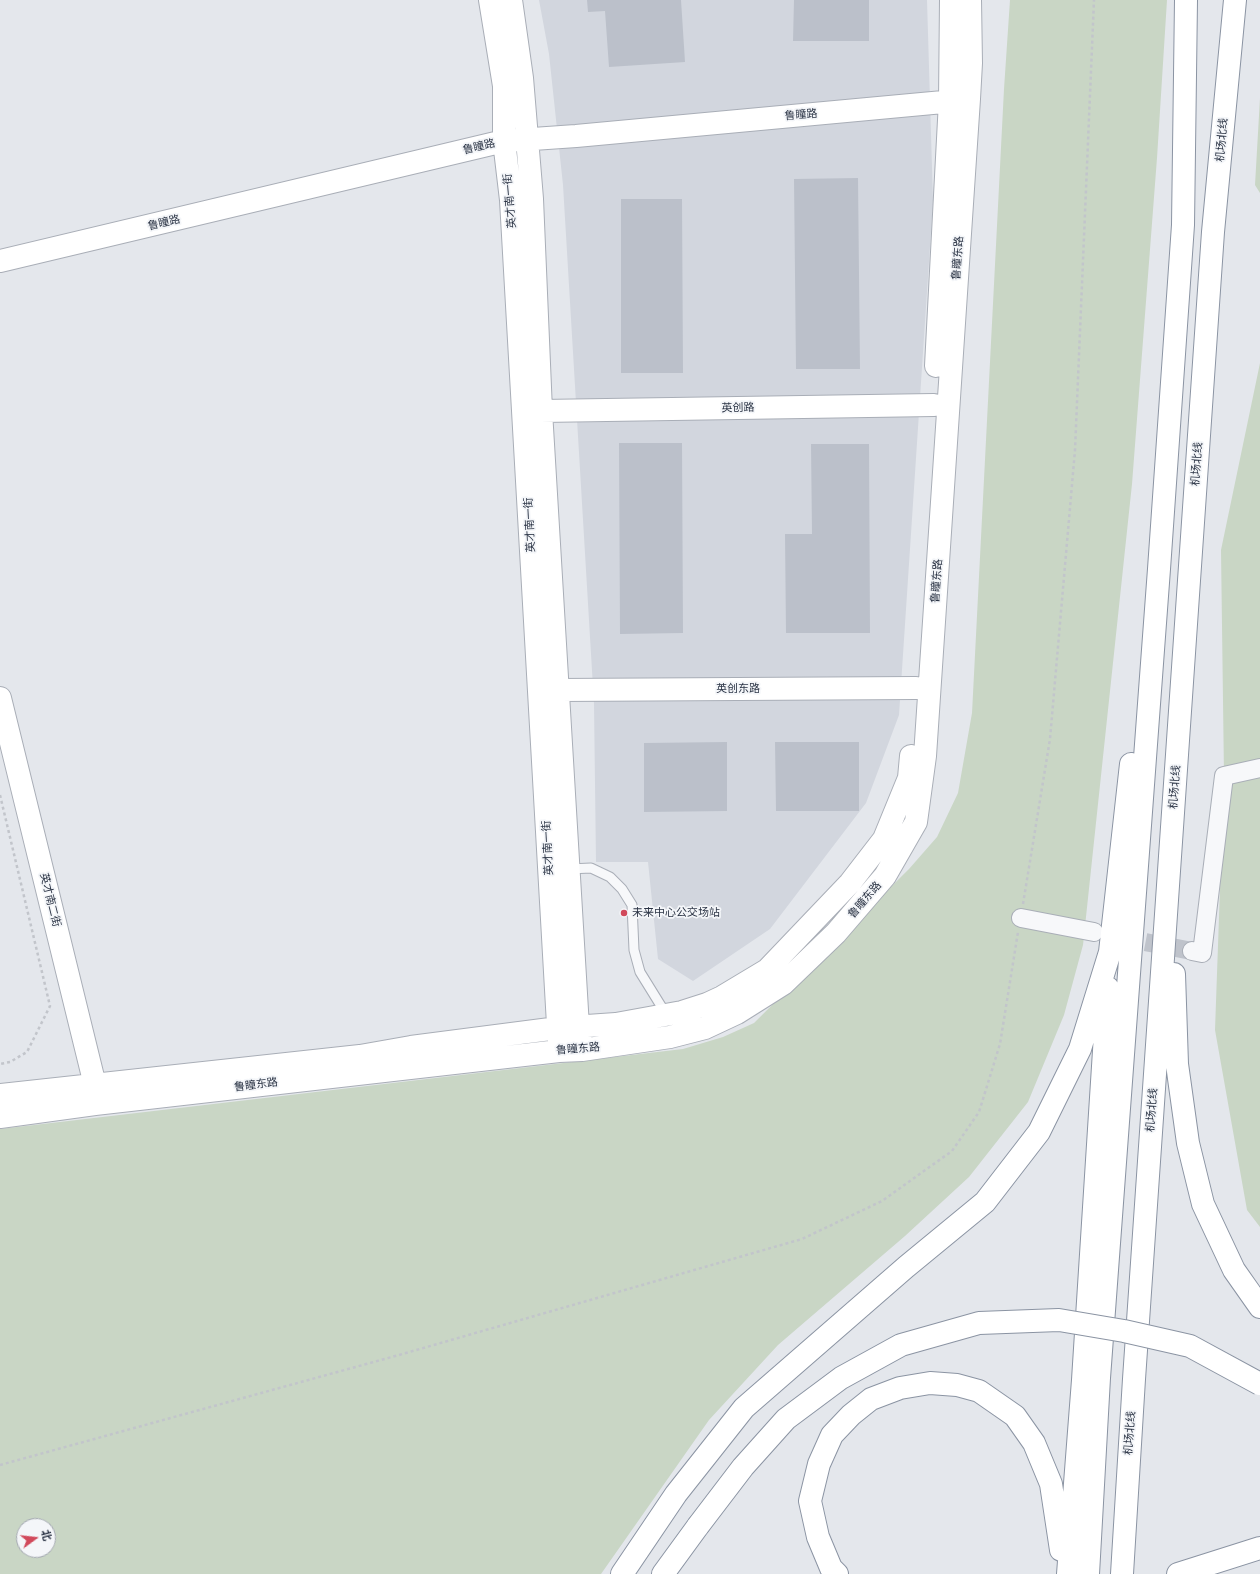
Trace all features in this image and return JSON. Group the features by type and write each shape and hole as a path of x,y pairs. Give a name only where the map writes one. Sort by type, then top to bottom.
{"main road":[{"name":"英才南一街","path":"490,0 504,86 504,142 512,208 568,1028 582,1050"},
{"name":"英才南一街","path":"511,0 522,78 532,199 541,411 569,869 568,1028 559,1050"},
{"name":"鲁瞳东路","path":"0,1095 95,1094 559,1050 582,1050 670,1037 705,1028 737,1013 783,984 836,933 885,876 916,822 925,756 959,100 951,0"},
{"name":"鲁瞳东路","path":"0,1117 95,1094 360,1056 411,1047 568,1028 616,1024 682,1012 707,1004 722,997 767,970 855,877 884,839 909,778 934,405 959,100 971,63 970,0"},
{"path":"1068,1574 1091,1379 1159,569 1183,225 1186,0"},
{"name":"机场北线","path":"1122,1574 1134,1379 1213,232 1235,0"},
{"name":"鲁瞳路","path":"0,261 504,142 959,100"},
{"name":"英创路","path":"541,411 934,405"},
{"path":"1088,1574 1091,1379 1110,952 1126,800 1159,569"},
{"name":"英创东路","path":"559,690 916,688"},
{"name":"英才南二街","path":"0,698 95,1094"},
{"path":"1171,839 1177,1064 1188,1143 1203,1204 1234,1270 1260,1307"},
{"path":"622,1574 676,1494 744,1408 906,1267 984,1202 1039,1132 1080,1049 1110,952"},
{"path":"663,1574 743,1466 786,1419 841,1378 901,1345 979,1323 1059,1320 1131,1332 1190,1346 1260,1384"},
{"path":"837,1574 831,1568 818,1537 810,1501 819,1464 832,1435 851,1415 871,1399 900,1388 930,1383 957,1385 979,1391 1015,1416 1034,1444 1051,1484 1065,1574"},
{"path":"1178,1574 1260,1548"}],"street":[{"path":"1192,951 1202,953 1224,776 1260,768"},
{"path":"1021,918 1094,932"}],"lane":[{"path":"569,869 591,868 610,877 622,889 632,905 634,950 640,972 667,1015"}],"path":[{"path":"0,795 50,1006 27,1052 10,1062 0,1064"}],"shaded area":[{"path":"539,0 927,0 933,201 899,715 866,803 770,929 693,981 658,959 648,862 596,862 594,704 563,185 549,54"}],"green space":[{"path":"1010,0 1167,0 1157,158 1132,484 1083,945 1064,1015 1028,1102 969,1177 905,1236 778,1345 709,1420 601,1574 0,1574 0,1129 683,1049 723,1037 754,1023 909,869 937,837 958,793 972,713 1004,89"},
{"path":"1260,98 1260,193 1255,185"},
{"path":"1260,363 1260,1227 1247,1210 1215,1030 1224,776 1221,550"}],"building":[{"path":"587,0 681,0 685,62 609,67 605,11 588,12"},
{"path":"794,0 869,0 869,41 793,41"},
{"path":"858,178 860,369 796,369 794,179"},
{"path":"621,199 682,199 683,373 621,373"},
{"path":"619,443 682,443 683,633 620,634"},
{"path":"811,444 869,444 870,633 786,633 785,534 812,534"},
{"path":"727,742 727,811 644,812 644,743"},
{"path":"775,742 859,742 859,811 776,811"}],"tunnel":[{"path":"1119,937 1192,951"}],"place":[{"name":"未来中心公交场站","path":"624,913"}]}
